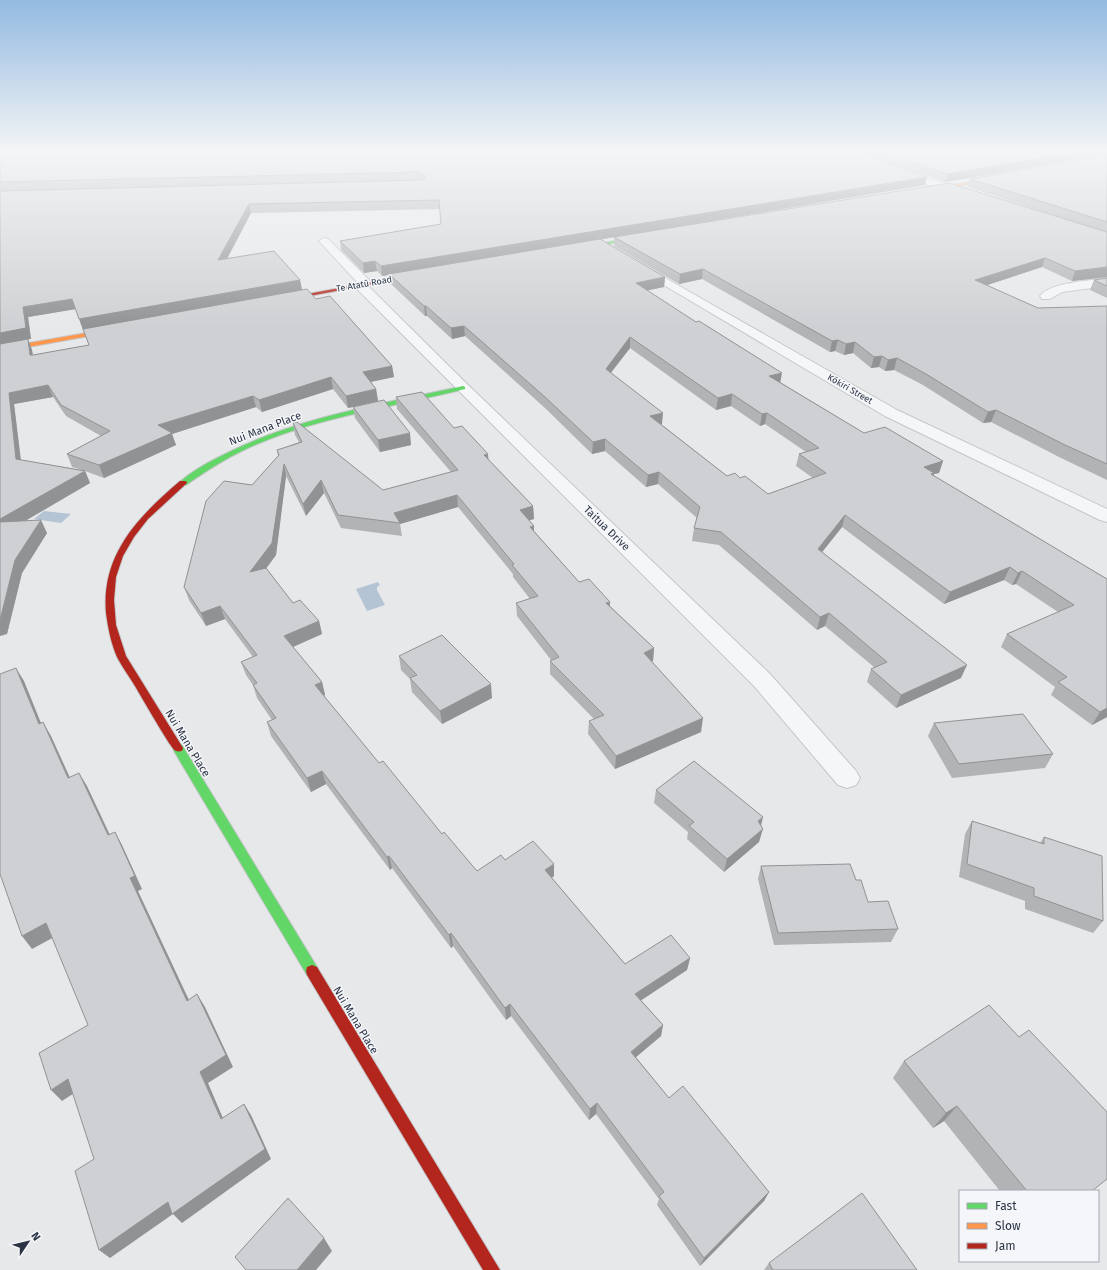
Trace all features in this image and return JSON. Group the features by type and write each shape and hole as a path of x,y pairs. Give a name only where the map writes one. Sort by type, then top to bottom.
{"street":[{"path":"566,250 649,236"},
{"name":"Taitua Drive","path":"324,241 363,284 463,388 762,680 847,778"},
{"name":"Kōkiri Street","path":"602,244 891,413 1107,516"},
{"name":"Te Atatū Road","path":"273,301 430,272"},
{"path":"1046,296 1059,289 1107,282"},
{"path":"0,350 125,328"},
{"name":"Nui Mana Place","path":"463,388 305,426 274,436 214,462 187,479 146,514 129,535 120,556 109,592 111,619 120,653 492,1270"}],"water":[{"path":"44,511 71,514 61,523 34,519"},
{"path":"378,582 380,585 377,587 377,590 385,605 367,611 356,589"}],"building":[{"path":"0,210 246,210 218,260 274,251 300,280 79,319 72,299 23,307 26,328 0,333"},
{"path":"440,210 723,210 381,266 375,261 363,263 340,241 441,224"},
{"path":"780,210 1037,210 1107,232 1107,267 1075,271 1045,258 975,280 1038,308 1107,306 1107,464 1065,445 996,410 988,412 897,358 888,360 882,356 874,357 855,342 846,344 838,340 832,341 703,269 680,274 614,237"},
{"path":"1070,210 1107,210 1107,222"},
{"path":"600,239 665,277 636,283 696,322 699,321 782,373 769,376 864,433 885,427 943,461 924,467 934,473 931,474 1107,579 1107,708 1100,712 1058,682 1067,677 1007,634 1074,605 1022,571 1018,573 1010,567 950,592 845,515 818,549 967,665 901,695 871,669 887,662 829,613 820,617 721,532 694,528 700,507 659,472 648,475 605,439 593,442 545,397 464,326 451,328 389,274","holes":["630,337 718,398 732,394 762,414 767,413 819,448 799,454 826,473 768,494 745,476 740,478 735,473 727,476 650,416 663,413 606,369"]},
{"path":"1107,278 1107,286 1094,280"},
{"path":"307,289 316,299 330,296 392,366 363,372 376,389 346,396 331,377 259,400 253,396 158,425 172,433 99,465 67,454 110,431 61,405 48,385 9,393 16,459 85,471 0,519 0,344 28,339 30,355 89,345 83,329"},
{"path":"422,392 454,428 462,426 488,454 484,455 533,506 520,510 534,526 530,527 579,582 589,579 610,602 606,603 654,648 644,653 703,718 616,756 589,721 604,715 550,661 559,657 516,603 538,596 512,565 514,564 457,495 394,513 400,523 338,515 321,480 303,504 284,464 272,543 250,572 266,568 293,603 300,600 319,621 284,636 322,682 315,685 379,763 383,761 442,834 444,832 477,871 501,855 505,860 533,841 554,864 545,870 625,964 671,935 690,958 635,994 663,1025 631,1052 669,1098 683,1086 769,1192 704,1258 659,1196 664,1192 597,1103 590,1109 510,1004 505,1008 451,933 449,935 389,856 387,857 322,771 307,778 267,722 276,718 253,685 257,683 241,662 257,655 220,606 201,613 184,587 206,501 224,481 252,485 279,455 277,450 302,442 293,423 297,422 383,490 458,470 396,397"},
{"path":"384,400 410,433 378,440 353,407"},
{"path":"41,520 15,560 0,620 0,522"},
{"path":"442,635 491,684 440,711 410,678 417,675 399,656"},
{"path":"16,668 39,724 43,722 68,778 79,773 108,835 115,832 135,876 130,878 187,1001 197,994 226,1055 200,1072 221,1119 244,1104 265,1149 172,1214 168,1202 99,1250 75,1171 94,1159 68,1079 51,1090 39,1053 88,1025 46,923 22,936 0,874 0,674"},
{"path":"1023,714 1053,754 959,764 934,723"},
{"path":"694,761 763,817 758,821 763,829 727,859 689,826 694,822 656,790"},
{"path":"972,821 1044,844 1044,837 1102,856 1103,921 1034,896 1034,888 967,864"},
{"path":"850,864 856,880 861,880 868,902 888,901 898,929 778,933 761,866"},
{"path":"989,1005 1019,1037 1029,1030 1107,1112 1107,1179 1093,1190 1026,1190 957,1106 946,1113 904,1061"},
{"path":"862,1193 917,1270 773,1270 769,1263"},
{"path":"288,1198 324,1238 297,1270 246,1270 235,1257"}],"traffic: fast":[{"path":"576,248 643,237"},
{"path":"183,483 213,463 246,446 281,433 317,421 463,388"},
{"path":"178,748 312,971"}],"traffic: slow":[{"path":"0,350 115,330"}],"traffic: jam":[{"path":"283,299 420,274"},
{"path":"178,748 120,652 112,625 110,600 112,577 119,556 130,536 145,518 183,483"},
{"path":"312,971 492,1270"}]}
